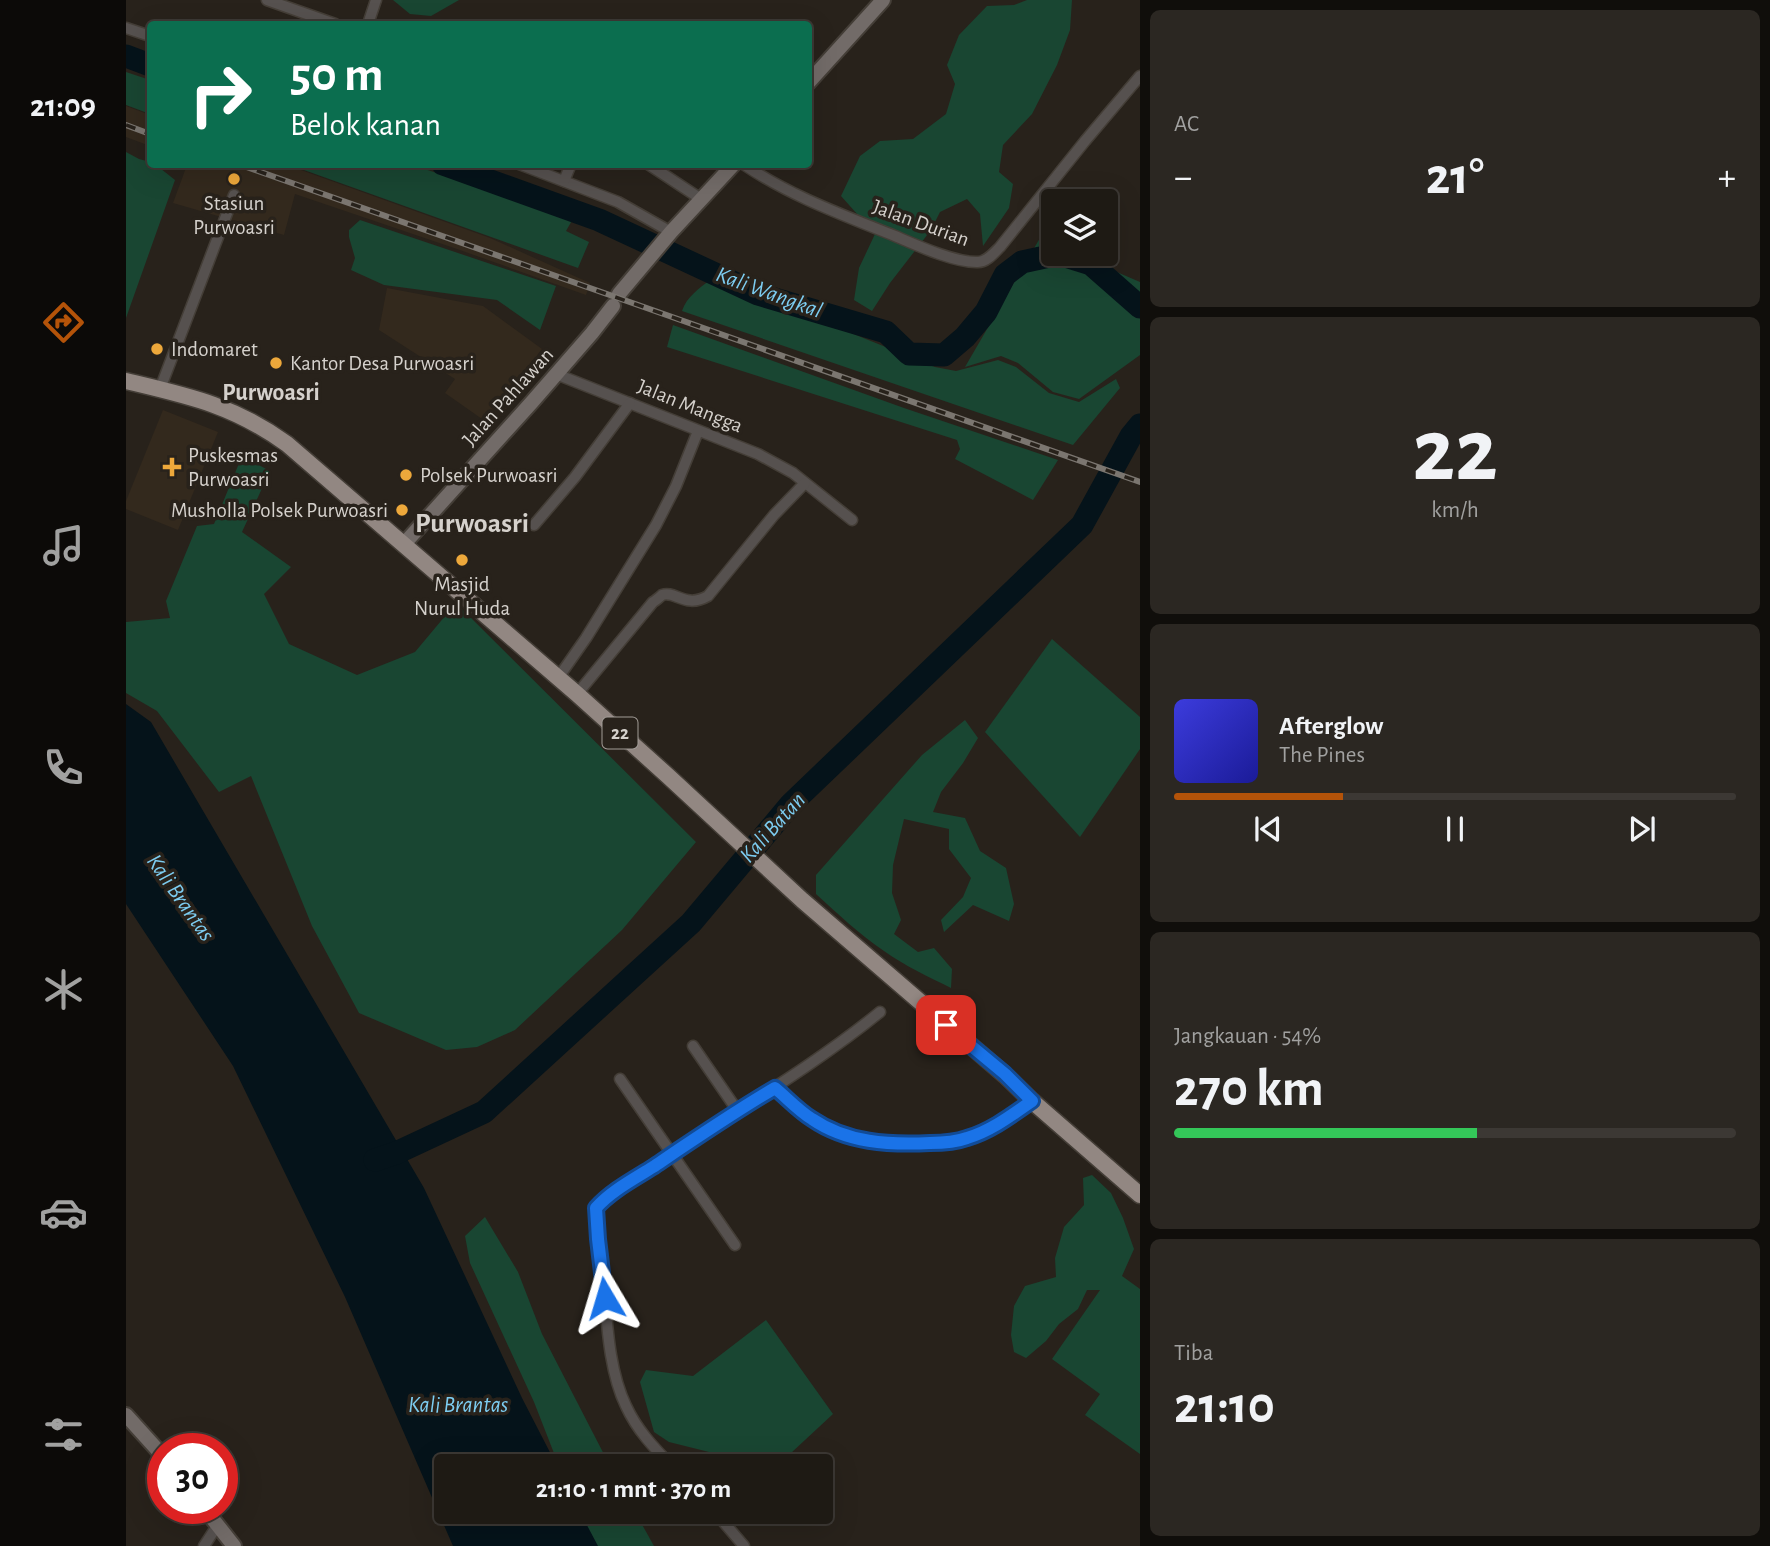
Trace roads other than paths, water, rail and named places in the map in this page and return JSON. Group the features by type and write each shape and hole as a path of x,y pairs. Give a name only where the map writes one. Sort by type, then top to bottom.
{"highway":[{"name":"22","path":"126,381 212,403 264,427 287,444 577,694 886,974 1005,1074 1140,1195"}],"main road":[{"path":"812,79 883,0"},
{"name":"Jalan Pahlawan","path":"404,544 592,333 646,262 730,168"},
{"path":"126,1415 147,1438"},
{"path":"217,1526 234,1546"}],"street":[{"path":"267,0 326,21"},
{"path":"369,21 376,0"},
{"path":"126,28 147,35"},
{"name":"Jalan Durian","path":"749,168 792,194 911,243 953,258 982,261 1000,247 1084,141 1140,76"},
{"path":"530,168 618,202 668,236"},
{"path":"564,181 569,168"},
{"path":"654,168 701,200"},
{"path":"160,389 234,195"},
{"name":"Jalan Mangga","path":"556,374 758,454 793,473 852,520"},
{"path":"534,525 575,477 630,402"},
{"path":"558,678 656,525 676,486 698,431"},
{"path":"577,694 661,596 670,594 690,601 698,601 708,596 774,515 805,482"},
{"path":"660,1454 643,1436 621,1394 610,1342 596,1208 672,1154 775,1088 880,1012"},
{"path":"693,1046 737,1111"},
{"path":"620,1079 735,1245"},
{"path":"775,1088 810,1119 825,1127 853,1139 887,1143 943,1143 966,1139 1002,1122 1032,1101"},
{"path":"725,1524 744,1546"},
{"path":"204,1546 217,1526"}],"water":[{"name":"Kali Brantas","path":"126,704 151,722 424,1188 551,1454 434,1454 434,1502 345,1297 233,1066 126,904"},
{"name":"Kali Brantas","path":"443,1524 586,1524 598,1546 453,1546"}],"waterway":[{"name":"Kali Wangkal","path":"126,56 147,64"},
{"name":"Kali Wangkal","path":"454,168 599,220 758,294 886,332 909,354 944,355 965,337 986,312 1005,275 1022,262 1041,258"},
{"name":"Kali Wangkal","path":"1093,266 1140,307"},
{"name":"Kali Batan","path":"375,1160 484,1112 691,923 791,804 1082,525 1131,436 1140,425"}],"railway":[{"path":"126,125 147,133"},
{"path":"249,168 1140,482"}],"place":[{"name":"Stasiun Purwoasri","path":"234,179"},
{"name":"Indomaret","path":"157,349"},
{"name":"Kantor Desa Purwoasri","path":"276,363"},
{"name":"Puskesmas Purwoasri","path":"172,467"},
{"name":"Polsek Purwoasri","path":"406,475"},
{"name":"Musholla Polsek Purwoasri","path":"402,510"},
{"name":"Masjid Nurul Huda","path":"462,560"}],"district":[{"name":"Purwoasri","path":"271,393"},
{"name":"Purwoasri","path":"472,524"}]}
